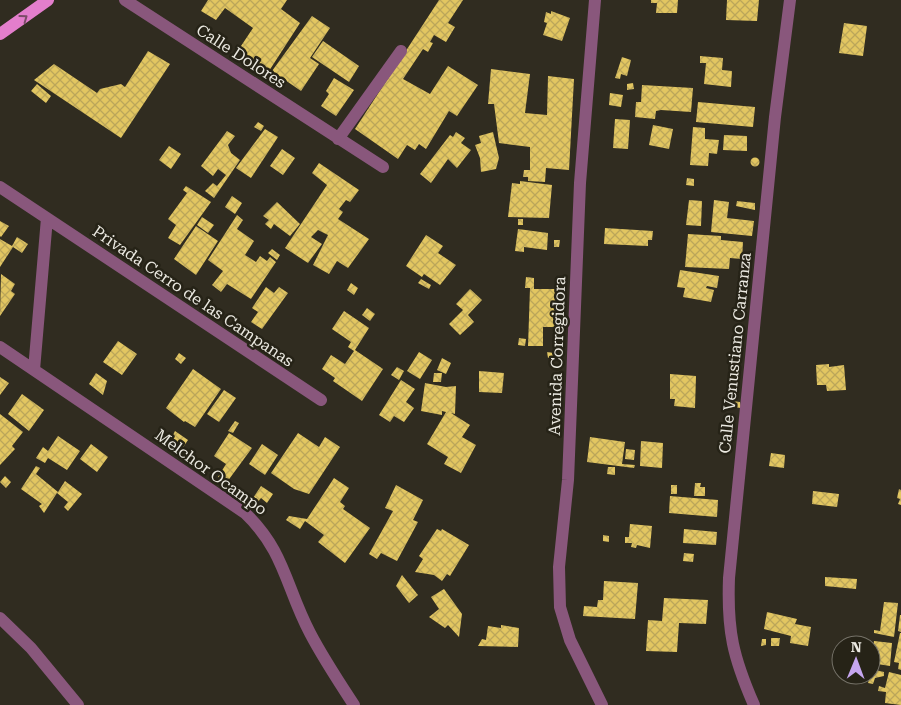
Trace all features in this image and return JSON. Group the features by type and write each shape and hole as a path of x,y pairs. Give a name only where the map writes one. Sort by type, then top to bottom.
{"main road":[{"path":"0,34 48,0"}],"street":[{"name":"Calle Dolores","path":"125,0 383,168"},
{"name":"Avenida Corregidora","path":"594,0 580,183 568,480 560,567 560,607 570,640 602,705"},
{"name":"Calle Venustiano Carranza","path":"754,705 737,665 731,638 728,610 729,578 775,117 790,0"},
{"path":"338,139 401,51"},
{"name":"Privada Cerro de las Campanas","path":"0,188 321,400"},
{"path":"34,370 47,218"},
{"name":"Melchor Ocampo","path":"0,347 245,513 262,529 276,551 309,632 354,705"},
{"path":"0,618 31,648 78,705"}],"building":[{"path":"208,0 287,0 281,9 300,23 269,71 239,49 253,28 225,8 216,20 201,11"},
{"path":"439,0 463,0 448,23 455,27 446,42 434,35 430,42 433,43 428,52 423,49 403,79 430,94 448,66 478,85 457,116 449,111 426,149 419,144 415,150 407,145 398,159 355,129"},
{"path":"651,0 678,0 677,13 656,13 657,3 651,3"},
{"path":"727,0 759,0 757,21 726,20"},
{"path":"551,11 570,18 562,41 543,35 547,23 544,22 546,12 551,14"},
{"path":"312,16 330,28 310,58 319,64 301,91 272,71"},
{"path":"844,23 867,26 863,56 839,53"},
{"path":"323,41 359,66 349,82 312,57"},
{"path":"148,51 170,64 121,138 34,80 54,64 97,93 100,89 121,84 125,87"},
{"path":"700,56 723,58 722,70 732,71 731,87 704,84 706,63 700,63"},
{"path":"622,57 631,60 627,76 621,74 620,79 615,78"},
{"path":"491,69 530,74 525,113 547,115 548,76 574,79 569,170 546,168 545,182 528,181 528,177 523,177 524,170 530,170 530,147 499,143 494,104 488,104"},
{"path":"334,78 354,90 336,116 321,106 329,94 326,91"},
{"path":"633,83 634,89 627,90 627,84"},
{"path":"37,84 51,96 46,103 31,91"},
{"path":"642,85 693,88 691,112 661,110 656,111 655,119 635,117 636,102 641,102"},
{"path":"610,93 623,95 621,107 609,105"},
{"path":"698,102 755,107 753,127 696,122"},
{"path":"615,119 630,120 628,149 613,148"},
{"path":"258,122 264,126 261,131 254,127"},
{"path":"653,125 673,129 669,149 649,145"},
{"path":"693,127 705,128 705,139 719,140 717,154 709,153 708,166 690,165"},
{"path":"265,129 278,137 251,178 236,168"},
{"path":"227,131 235,136 228,145 231,153 240,160 214,198 205,191 213,183 217,186 226,175 218,169 213,176 201,166"},
{"path":"456,132 465,138 461,143 471,150 457,168 448,159 431,183 420,174 450,135 453,137"},
{"path":"493,132 499,158 496,169 481,172 480,158 475,145 481,143 479,136"},
{"path":"724,135 747,136 747,151 723,150"},
{"path":"169,146 181,154 171,169 159,160"},
{"path":"282,149 295,158 283,175 270,166"},
{"path":"755,157 760,162 755,167 750,162"},
{"path":"319,163 359,190 350,202 346,200 339,209 343,212 338,219 369,239 348,268 337,261 329,274 313,265 328,235 318,230 311,237 322,244 308,263 285,248 327,185 312,173"},
{"path":"687,178 694,179 694,186 686,185"},
{"path":"520,181 552,185 549,218 508,217 512,183 520,184"},
{"path":"186,186 211,202 180,245 168,238 176,225 168,219 187,193 183,190"},
{"path":"232,196 242,203 235,214 225,207"},
{"path":"689,200 702,201 701,226 686,225"},
{"path":"714,200 729,202 727,218 754,221 752,236 711,232"},
{"path":"737,201 755,203 755,210 736,206"},
{"path":"277,202 300,224 290,236 274,224 271,229 265,224 269,220 263,216"},
{"path":"237,215 243,220 237,229 254,241 245,255 256,262 260,256 267,261 270,257 276,262 251,299 227,284 221,292 212,285 223,271 208,260"},
{"path":"202,217 214,225 208,233 197,225"},
{"path":"518,219 523,219 523,225 518,225"},
{"path":"0,221 9,226 1,237 0,236"},
{"path":"196,226 218,241 196,275 174,259"},
{"path":"605,228 653,231 652,240 648,240 648,246 604,244"},
{"path":"518,229 548,233 547,250 524,247 524,252 515,251"},
{"path":"688,234 721,236 721,240 743,242 742,259 730,258 729,269 685,267"},
{"path":"426,235 443,246 438,253 456,265 440,285 424,274 422,277 406,266"},
{"path":"17,237 28,244 22,253 13,247 0,267 0,239 12,246"},
{"path":"554,240 560,240 559,247 554,247"},
{"path":"272,249 280,255 277,260 268,253"},
{"path":"680,270 719,276 717,288 707,286 706,288 714,290 711,302 683,297 685,288 677,287"},
{"path":"1,274 15,284 11,291 15,294 0,316"},
{"path":"526,277 534,278 534,289 556,289 555,327 543,327 543,346 528,346 530,288 525,288"},
{"path":"421,279 431,285 429,289 418,283"},
{"path":"351,283 358,288 354,295 347,290"},
{"path":"266,287 274,293 279,287 288,293 262,329 251,322 258,312 252,308"},
{"path":"470,289 482,300 468,315 474,322 460,335 449,324 463,310 456,304"},
{"path":"367,308 375,314 370,321 362,315"},
{"path":"344,311 369,328 355,350 383,369 362,401 333,381 335,378 322,369 331,355 345,364 354,351 348,347 351,342 332,329"},
{"path":"519,338 526,339 525,346 518,345"},
{"path":"118,341 137,354 122,375 103,362"},
{"path":"419,352 432,360 420,379 407,371"},
{"path":"547,352 554,353 554,358 548,358"},
{"path":"179,353 186,358 181,364 175,359"},
{"path":"442,358 451,363 446,374 437,370"},
{"path":"829,364 829,367 844,365 846,390 827,391 826,385 817,385 816,365"},
{"path":"397,367 404,371 399,380 391,375"},
{"path":"193,369 221,389 195,427 184,422 166,408"},
{"path":"479,371 504,373 502,393 479,392"},
{"path":"96,373 107,381 103,395 89,384"},
{"path":"434,373 442,373 441,382 433,382"},
{"path":"670,374 696,376 695,408 674,406 675,399 670,399"},
{"path":"0,377 9,383 0,395"},
{"path":"401,380 415,389 406,402 414,408 404,422 394,416 390,422 379,415"},
{"path":"425,383 446,387 456,386 455,414 451,413 470,425 462,437 476,445 461,473 444,464 448,457 427,444 446,412 442,411 442,415 421,411"},
{"path":"224,390 236,398 219,422 207,414"},
{"path":"22,394 44,410 29,431 8,414"},
{"path":"732,401 740,402 741,408 732,407"},
{"path":"0,414 23,432 12,446 15,449 0,465"},
{"path":"235,421 239,423 233,433 228,431"},
{"path":"175,431 188,440 182,449 170,441"},
{"path":"229,433 252,448 227,482 218,477 226,464 214,456"},
{"path":"298,433 319,447 325,437 340,447 309,494 294,489 271,473"},
{"path":"58,436 80,451 67,470 48,458 45,463 36,458 43,447 48,451"},
{"path":"590,437 625,442 622,464 635,465 634,468 587,462"},
{"path":"641,441 663,443 662,468 640,466"},
{"path":"91,444 108,457 97,472 80,459"},
{"path":"262,444 278,455 265,475 249,464"},
{"path":"626,449 635,450 634,460 625,459"},
{"path":"771,453 785,455 784,468 769,466"},
{"path":"36,466 40,468 36,474 58,492 65,481 82,494 68,511 64,507 68,502 57,493 44,513 39,506 42,504 21,489"},
{"path":"608,467 615,467 615,475 607,474"},
{"path":"5,476 11,482 6,488 0,482"},
{"path":"334,478 349,488 340,502 345,506 343,509 370,528 345,563 318,542 324,535 305,521 300,529 286,520 289,516 307,519"},
{"path":"695,483 701,483 700,487 705,487 705,496 694,496"},
{"path":"396,485 423,500 413,520 418,522 397,561 381,553 377,559 369,554 393,511 385,508"},
{"path":"671,485 677,485 677,494 671,494"},
{"path":"261,486 273,494 267,503 261,498 258,502 253,498"},
{"path":"899,489 901,490 901,505 898,504 900,499 897,498"},
{"path":"813,491 839,494 837,507 812,504"},
{"path":"670,496 718,500 717,517 669,513"},
{"path":"630,524 652,526 650,548 637,545 636,548 631,547 632,543 625,543 625,537 629,537"},
{"path":"437,529 441,531 442,529 469,545 450,576 447,574 442,581 434,575 415,572 423,559 419,556"},
{"path":"684,529 717,532 716,545 683,543"},
{"path":"603,535 609,536 609,542 603,541"},
{"path":"684,553 694,554 693,562 683,561"},
{"path":"402,575 418,595 409,603 396,586"},
{"path":"825,577 857,579 856,589 825,586"},
{"path":"604,581 638,583 635,619 583,616 584,606 597,607 598,600 603,600"},
{"path":"444,589 462,614 459,637 448,625 445,628 429,617 439,609 431,597"},
{"path":"664,598 708,600 706,624 679,623 677,652 646,651 648,620 662,621"},
{"path":"884,602 898,603 894,637 874,633 874,630 880,631"},
{"path":"767,612 797,619 795,624 811,627 808,646 790,643 791,636 764,629"},
{"path":"901,615 901,632 898,631"},
{"path":"501,625 519,628 518,647 478,646 482,639 486,640 488,626 501,628"},
{"path":"900,633 901,670 898,669 899,663 894,662"},
{"path":"771,638 780,638 779,646 771,646"},
{"path":"762,639 766,639 766,645 761,646"},
{"path":"881,642 892,643 890,666 881,665"},
{"path":"889,672 901,675 901,705 885,703 886,692 878,691 879,686 885,688"}]}
